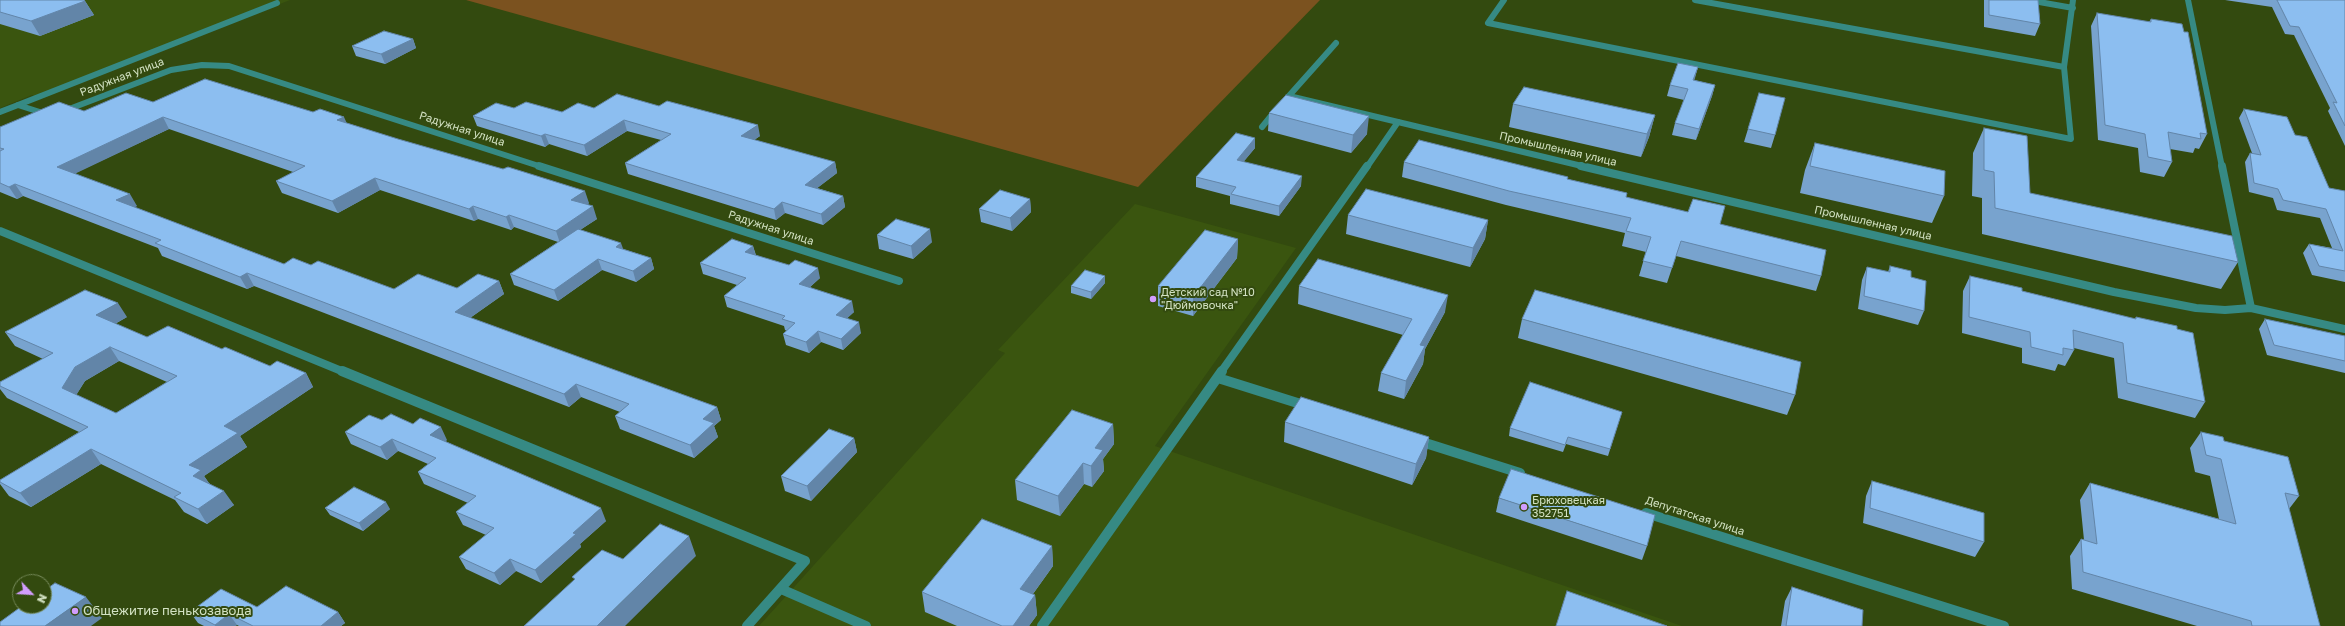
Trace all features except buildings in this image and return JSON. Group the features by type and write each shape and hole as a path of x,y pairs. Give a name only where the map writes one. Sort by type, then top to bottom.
{"street":[{"path":"0,112 277,2 266,0"},
{"path":"1504,0 1488,23 2071,139 2064,67 2073,0"},
{"path":"1695,0 2064,67"},
{"path":"2028,0 2073,8"},
{"path":"2188,0 2251,308"},
{"path":"1262,127 1336,43"},
{"name":"Радужная улица","path":"18,105 41,114 55,113 171,70 202,65 229,66 899,281"},
{"name":"Промышленная улица","path":"1289,96 2121,293 2196,308 2224,310 2251,308 2345,329"},
{"path":"1042,626 1398,122"},
{"path":"0,231 805,561 747,626"},
{"path":"1218,378 1316,409"},
{"path":"1407,437 1528,476"},
{"name":"Депутатская улица","path":"1634,509 2004,626"},
{"path":"780,589 866,626"}],"shaded area":[{"path":"0,0 290,0 41,99 32,95 0,108"},
{"path":"466,0 1320,0 1138,187"},
{"path":"1135,204 1296,248 1155,446 1682,626 759,626 1005,353 998,350"}],"place":[{"name":"Детский сад №10 \"Дюймовочка\"","path":"1153,299"},
{"name":"Брюховецкая 352751","path":"1524,507"},
{"name":"Общежитие пенькозавода","path":"75,611"}]}
